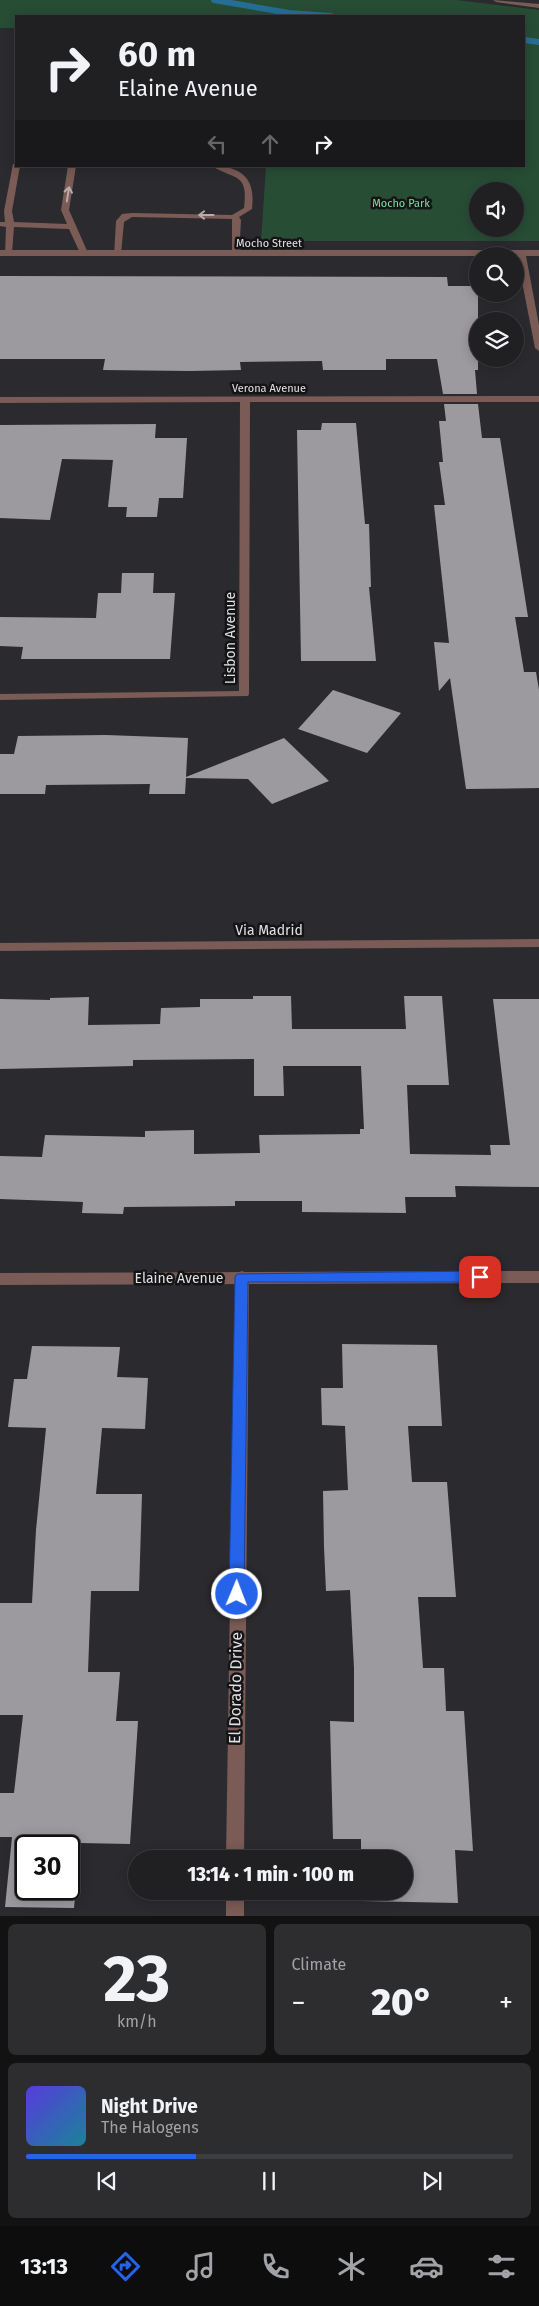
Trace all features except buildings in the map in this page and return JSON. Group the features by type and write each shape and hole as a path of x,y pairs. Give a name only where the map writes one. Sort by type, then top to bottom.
{"street":[{"path":"496,0 539,6"},
{"path":"4,253 11,233 8,211 16,167"},
{"path":"72,167 65,210 84,253"},
{"path":"117,254 120,221 124,216 234,217 248,209 250,198 248,182 240,175 219,167"},
{"path":"234,217 237,220 236,254"},
{"path":"0,224 71,226"},
{"name":"Mocho Street","path":"4,253 469,253"},
{"name":"Mocho Street","path":"524,253 539,254"},
{"path":"524,269 539,348"},
{"name":"Lisbon Avenue","path":"0,697 244,694 245,399"},
{"name":"Verona Avenue","path":"0,400 539,399"},
{"name":"Via Madrid","path":"0,947 539,942"},
{"name":"Elaine Avenue","path":"0,1279 539,1276"},
{"name":"El Dorado Drive","path":"235,1850 234,1750 242,1277"},
{"path":"235,1900 235,1916"}],"green space":[{"name":"Mocho Park","path":"0,0 456,0 539,10 539,241 261,241 266,167 525,167 525,15 15,15 15,28 0,28"}],"waterway":[{"path":"214,0 289,13 317,15"},
{"path":"525,40 539,42"}],"route":[{"path":"237,1594 242,1277 480,1277"}]}
